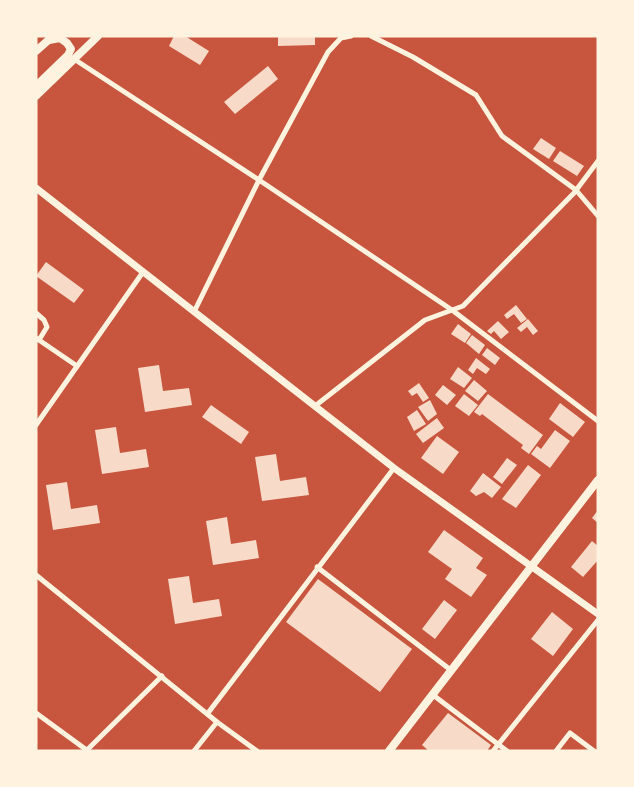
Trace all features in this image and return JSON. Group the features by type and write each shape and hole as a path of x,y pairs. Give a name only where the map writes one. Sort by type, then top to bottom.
{"main road":[{"path":"36,96 98,36"},
{"path":"36,51 51,38 60,38 71,49 68,55 36,86"},
{"path":"389,751 598,480"}],"street":[{"path":"194,312 259,180 328,52 341,38 351,36"},
{"path":"371,36 413,57 476,95 502,136 576,190 598,216"},
{"path":"74,59 259,180 452,310 598,421"},
{"path":"314,406 425,320 463,306 576,190 598,160"},
{"path":"36,188 394,468 598,614"},
{"path":"36,424 143,272"},
{"path":"36,313 44,320 47,327 38,339 77,366"},
{"path":"208,713 394,468"},
{"path":"317,568 452,671"},
{"path":"36,575 217,722 257,751"},
{"path":"493,751 598,620"},
{"path":"36,713 87,750 162,676"},
{"path":"433,694 507,751"},
{"path":"194,751 217,722"},
{"path":"556,751 570,732 594,751"}],"building":[{"path":"174,36 185,36 209,51 200,65 169,46"},
{"path":"278,36 315,36 315,45 278,46"},
{"path":"268,66 278,79 235,114 224,102"},
{"path":"541,138 556,148 549,159 533,149"},
{"path":"560,151 584,166 577,176 553,161"},
{"path":"46,262 84,290 74,303 36,276"},
{"path":"516,305 527,319 521,323 514,314 507,319 504,315"},
{"path":"528,319 538,331 533,335 527,327 521,332 517,328"},
{"path":"498,321 509,332 501,339 494,331 491,334 487,331"},
{"path":"458,324 471,334 465,343 451,334"},
{"path":"472,335 485,345 479,354 466,343"},
{"path":"487,348 500,358 495,365 482,355"},
{"path":"476,358 490,369 486,374 477,368 473,374 468,370"},
{"path":"159,365 163,391 189,388 192,405 145,412 138,368"},
{"path":"458,367 472,378 464,388 450,379"},
{"path":"474,380 487,391 478,401 465,391"},
{"path":"419,383 429,398 423,402 417,393 412,396 408,391"},
{"path":"443,385 456,395 447,405 435,395"},
{"path":"464,394 478,405 469,416 455,406"},
{"path":"488,394 543,435 529,454 521,448 523,445 482,414 480,416 474,412"},
{"path":"430,400 437,414 428,421 418,407"},
{"path":"560,403 585,422 573,437 549,419"},
{"path":"211,405 249,432 241,444 202,417"},
{"path":"417,410 426,424 414,431 407,417"},
{"path":"437,418 444,428 423,443 416,434"},
{"path":"116,427 120,453 146,449 149,467 102,474 95,430"},
{"path":"555,430 570,441 550,468 531,454 537,446 541,449"},
{"path":"437,436 459,452 443,474 421,458"},
{"path":"276,454 280,481 306,477 309,495 262,501 255,457"},
{"path":"507,458 517,465 502,484 493,477"},
{"path":"528,465 541,475 516,508 502,499"},
{"path":"483,473 501,487 492,498 484,492 476,496 470,491"},
{"path":"67,482 71,509 97,505 100,523 53,530 46,485"},
{"path":"598,510 598,523 592,518"},
{"path":"227,517 231,544 256,540 259,558 213,565 206,521"},
{"path":"444,530 483,558 476,568 487,575 471,597 445,579 452,569 428,552"},
{"path":"592,541 598,546 598,560 583,577 571,567"},
{"path":"189,576 193,603 219,599 222,616 175,624 168,579"},
{"path":"318,579 412,649 380,692 286,622"},
{"path":"444,600 457,610 435,639 422,629"},
{"path":"552,612 573,629 553,656 531,639"},
{"path":"448,713 491,745 487,751 429,751 422,745"}]}
